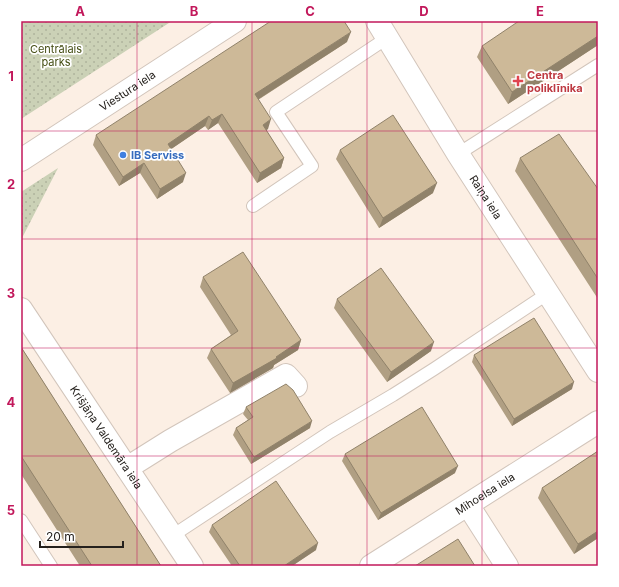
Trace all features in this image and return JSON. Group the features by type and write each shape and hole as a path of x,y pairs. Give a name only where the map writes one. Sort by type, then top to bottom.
{"street":[{"name":"Viestura iela","path":"21,160 234,21"},
{"name":"Raiņa iela","path":"382,29 458,154 598,371"},
{"name":"Krišjāņa Valdemāra iela","path":"21,309 192,566"},
{"path":"127,468 286,375 296,386"},
{"name":"Mihoelsa iela","path":"372,566 598,422"},
{"path":"468,505 507,566"}],"lane":[{"path":"253,206 312,166 276,112 382,29"},
{"path":"458,154 598,65"},
{"path":"172,536 330,432 434,369 547,294"},
{"path":"21,520 51,566"}],"green space":[{"name":"Centrālais parks","path":"21,21 172,21 21,119"},
{"path":"58,168 21,240 21,192"}],"building":[{"path":"271,21 344,21 351,32 255,94 271,119 263,125 284,158 260,173 222,114 212,120 209,116 168,144 186,173 160,189 144,163 123,177 96,135"},
{"name":"Centra poliklīnika","path":"519,21 598,21 598,36 512,92 482,46"},
{"path":"393,115 437,183 383,218 340,150"},
{"path":"559,134 598,189 598,279 520,158"},
{"path":"243,252 301,340 276,357 277,358 233,383 211,349 238,331 203,277"},
{"path":"381,268 434,342 391,372 337,299"},
{"path":"534,318 574,382 514,419 474,355"},
{"path":"21,347 161,566 92,566 21,456"},
{"path":"286,384 293,390 312,421 254,457 236,428 253,417 246,407"},
{"path":"422,407 458,466 381,513 345,454"},
{"path":"598,451 598,531 578,544 542,488"},
{"path":"276,481 318,543 284,566 240,566 212,525"},
{"path":"458,539 475,566 415,566"}],"place":[{"name":"Centra poliklīnika","path":"518,81"},
{"name":"IB Serviss","path":"123,155"}]}
